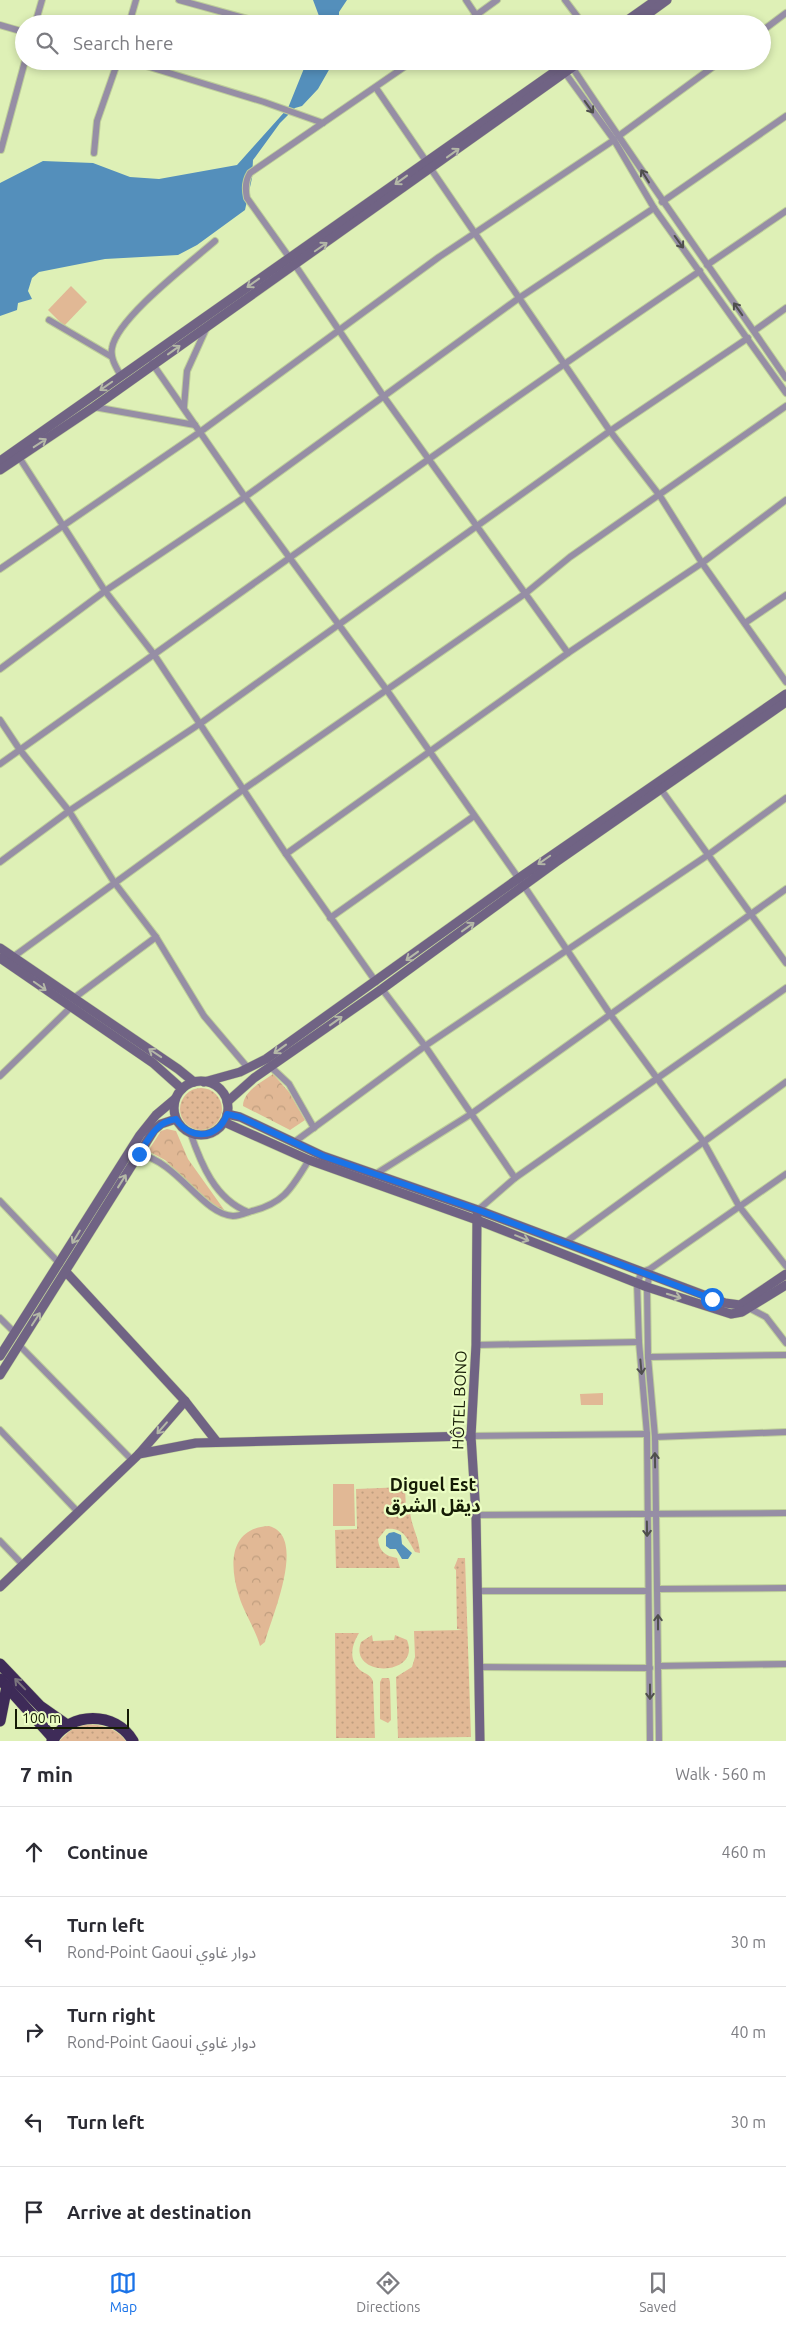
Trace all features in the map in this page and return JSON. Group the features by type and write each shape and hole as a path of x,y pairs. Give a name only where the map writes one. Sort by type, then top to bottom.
{"highway":[{"path":"0,1664 40,1706 68,1725"},
{"path":"3,1683 53,1740 68,1725 84,1719 102,1719 123,1729 133,1741"},
{"path":"0,1721 3,1683"}],"street":[{"path":"38,15 42,0"},
{"path":"132,15 136,0"},
{"path":"179,0 233,15"},
{"path":"466,0 476,15 497,0"},
{"path":"565,0 576,15"},
{"path":"635,15 656,0"},
{"path":"646,15 667,0"},
{"path":"771,24 786,13"},
{"path":"0,24 15,29"},
{"path":"1,150 23,70"},
{"path":"94,153 97,121 115,70"},
{"path":"159,70 323,123"},
{"path":"290,257 247,198 245,190 247,177 250,173 401,70"},
{"path":"0,470 17,454 147,356 273,274 295,265 428,165 561,70"},
{"path":"570,70 620,135 662,202 786,378"},
{"path":"570,70 654,208 786,392"},
{"path":"620,135 708,70"},
{"path":"376,88 610,432 660,496 702,562 786,682"},
{"path":"662,202 786,116"},
{"path":"0,569 200,432 338,328 474,233 614,140"},
{"path":"0,460 17,454 94,407 207,326 273,274 290,257 428,165"},
{"path":"0,670 105,591 245,498 519,298 654,208"},
{"path":"707,265 786,211"},
{"path":"121,376 112,357 112,344 124,325 159,289 215,241"},
{"path":"295,265 384,397 568,654"},
{"path":"0,764 153,653 700,271"},
{"path":"754,331 786,308"},
{"path":"49,320 112,357"},
{"path":"184,408 187,371 207,326"},
{"path":"0,862 69,811 201,723 610,432 748,338"},
{"path":"147,356 245,498 386,689 428,752 524,886 610,1014 703,1141 739,1206 786,1266"},
{"path":"13,957 244,789 526,593 570,557 660,496 786,406"},
{"path":"94,407 195,425"},
{"path":"17,454 105,591 153,653 330,918 425,1046 515,1178"},
{"path":"286,854 428,752 702,562 786,500"},
{"path":"745,623 786,595"},
{"path":"227,1102 254,1078 272,1068 518,878 786,694"},
{"path":"0,1356 144,1130 156,1115 175,1100 182,1089 194,1082 204,1082 248,1068 266,1059 524,886 660,788 786,702"},
{"path":"0,720 20,750 69,811 114,882 156,937 204,1016 248,1068"},
{"path":"660,788 786,963"},
{"path":"293,1143 425,1046 708,855 786,798"},
{"path":"330,918 474,816"},
{"path":"374,1175 471,1114 786,889"},
{"path":"0,1076 72,1003 156,937"},
{"path":"0,948 153,1063 182,1089"},
{"path":"0,958 194,1082"},
{"path":"478,1210 515,1178 656,1077 786,988"},
{"path":"272,1068 289,1084 314,1128"},
{"path":"190,1132 205,1134 212,1132 225,1118 227,1102 219,1088 204,1082"},
{"path":"566,1242 786,1082"},
{"path":"175,1100 174,1113 176,1119 190,1132 198,1158 220,1193 235,1207 248,1212"},
{"path":"225,1118 240,1117 293,1143 374,1175 478,1210 648,1272 712,1299 740,1305 786,1274"},
{"path":"225,1118 310,1160 477,1220 647,1287 730,1314 742,1312 786,1285"},
{"path":"0,1375 154,1130 161,1124 176,1119"},
{"path":"139,1154 157,1159 218,1211 235,1216 269,1206 286,1195 310,1160"},
{"path":"650,1741 646,1514 647,1434 639,1342 637,1283 648,1272 786,1174"},
{"path":"0,1201 60,1264"},
{"name":"HÔTEL BONO","path":"478,1210 476,1345 471,1436 476,1515 480,1741"},
{"path":"66,1272 185,1401 217,1442"},
{"path":"648,1272 648,1357 655,1438 660,1741"},
{"path":"749,1308 766,1317 786,1343"},
{"path":"0,1318 15,1333"},
{"path":"476,1345 639,1342"},
{"path":"19,1345 136,1457"},
{"path":"648,1357 786,1355"},
{"path":"0,1587 136,1457 185,1401"},
{"path":"0,1430 78,1512"},
{"path":"655,1438 786,1432"},
{"path":"136,1457 176,1446 217,1442 647,1434"},
{"path":"476,1515 786,1513"},
{"path":"0,1541 23,1565"},
{"path":"658,1589 786,1588"},
{"path":"478,1591 648,1591"},
{"path":"658,1666 786,1664"},
{"path":"480,1667 650,1668"}],"green space":[{"path":"71,286 87,302 64,326 48,310"},
{"path":"273,1074 289,1092 305,1120 290,1130 243,1106 246,1096 250,1091"},
{"path":"205,1088 213,1091 219,1097 222,1109 219,1121 213,1127 197,1130 189,1127 183,1121 180,1105 183,1097 189,1091"},
{"path":"167,1129 176,1131 188,1159 225,1211 214,1207 165,1160 148,1151 161,1131"},
{"path":"603,1393 603,1405 581,1405 580,1394"},
{"path":"333,1484 354,1484 355,1526 333,1526"},
{"path":"405,1487 406,1510 410,1511 420,1553 415,1552 401,1532 386,1529 378,1539 381,1550 389,1556 397,1558 400,1568 336,1568 335,1530 357,1529 356,1489"},
{"path":"269,1526 280,1533 286,1545 286,1561 279,1597 265,1642 260,1646 239,1596 234,1572 234,1561 235,1550 239,1541 246,1533 256,1528"},
{"path":"458,1558 465,1558 471,1737 398,1738 396,1677 412,1667 415,1657 414,1631 463,1630 457,1629 456,1570 454,1568"},
{"path":"335,1633 359,1633 353,1646 352,1655 358,1668 370,1676 373,1681 375,1738 336,1738"},
{"path":"372,1635 373,1641 394,1640 395,1635 407,1640 409,1652 404,1661 396,1666 385,1668 374,1667 365,1662 360,1654 361,1642"},
{"path":"382,1678 389,1678 390,1682 391,1720 388,1723 380,1719 380,1682"},
{"path":"88,1724 109,1728 126,1741 59,1741 74,1727"}],"water":[{"path":"313,0 347,0 339,15 319,15"},
{"path":"303,70 329,70 318,89 302,106 295,108 280,123 253,160 252,178 245,210 197,245 178,255 105,259 39,272 32,278 28,291 32,299 18,303 17,310 0,316 0,183 43,161 93,163 130,177 159,179 237,165 288,108"},
{"path":"394,1532 401,1535 402,1544 412,1553 408,1559 402,1559 396,1549 390,1549 386,1546 386,1536"}],"district":[{"name":"Diguel Est ديقل الشرق","path":"433,1494"}],"route":[{"path":"139,1154 154,1130 168,1120 176,1119 184,1129 197,1134 205,1134 219,1128 227,1114 240,1117 323,1156 566,1242 712,1299"}]}
